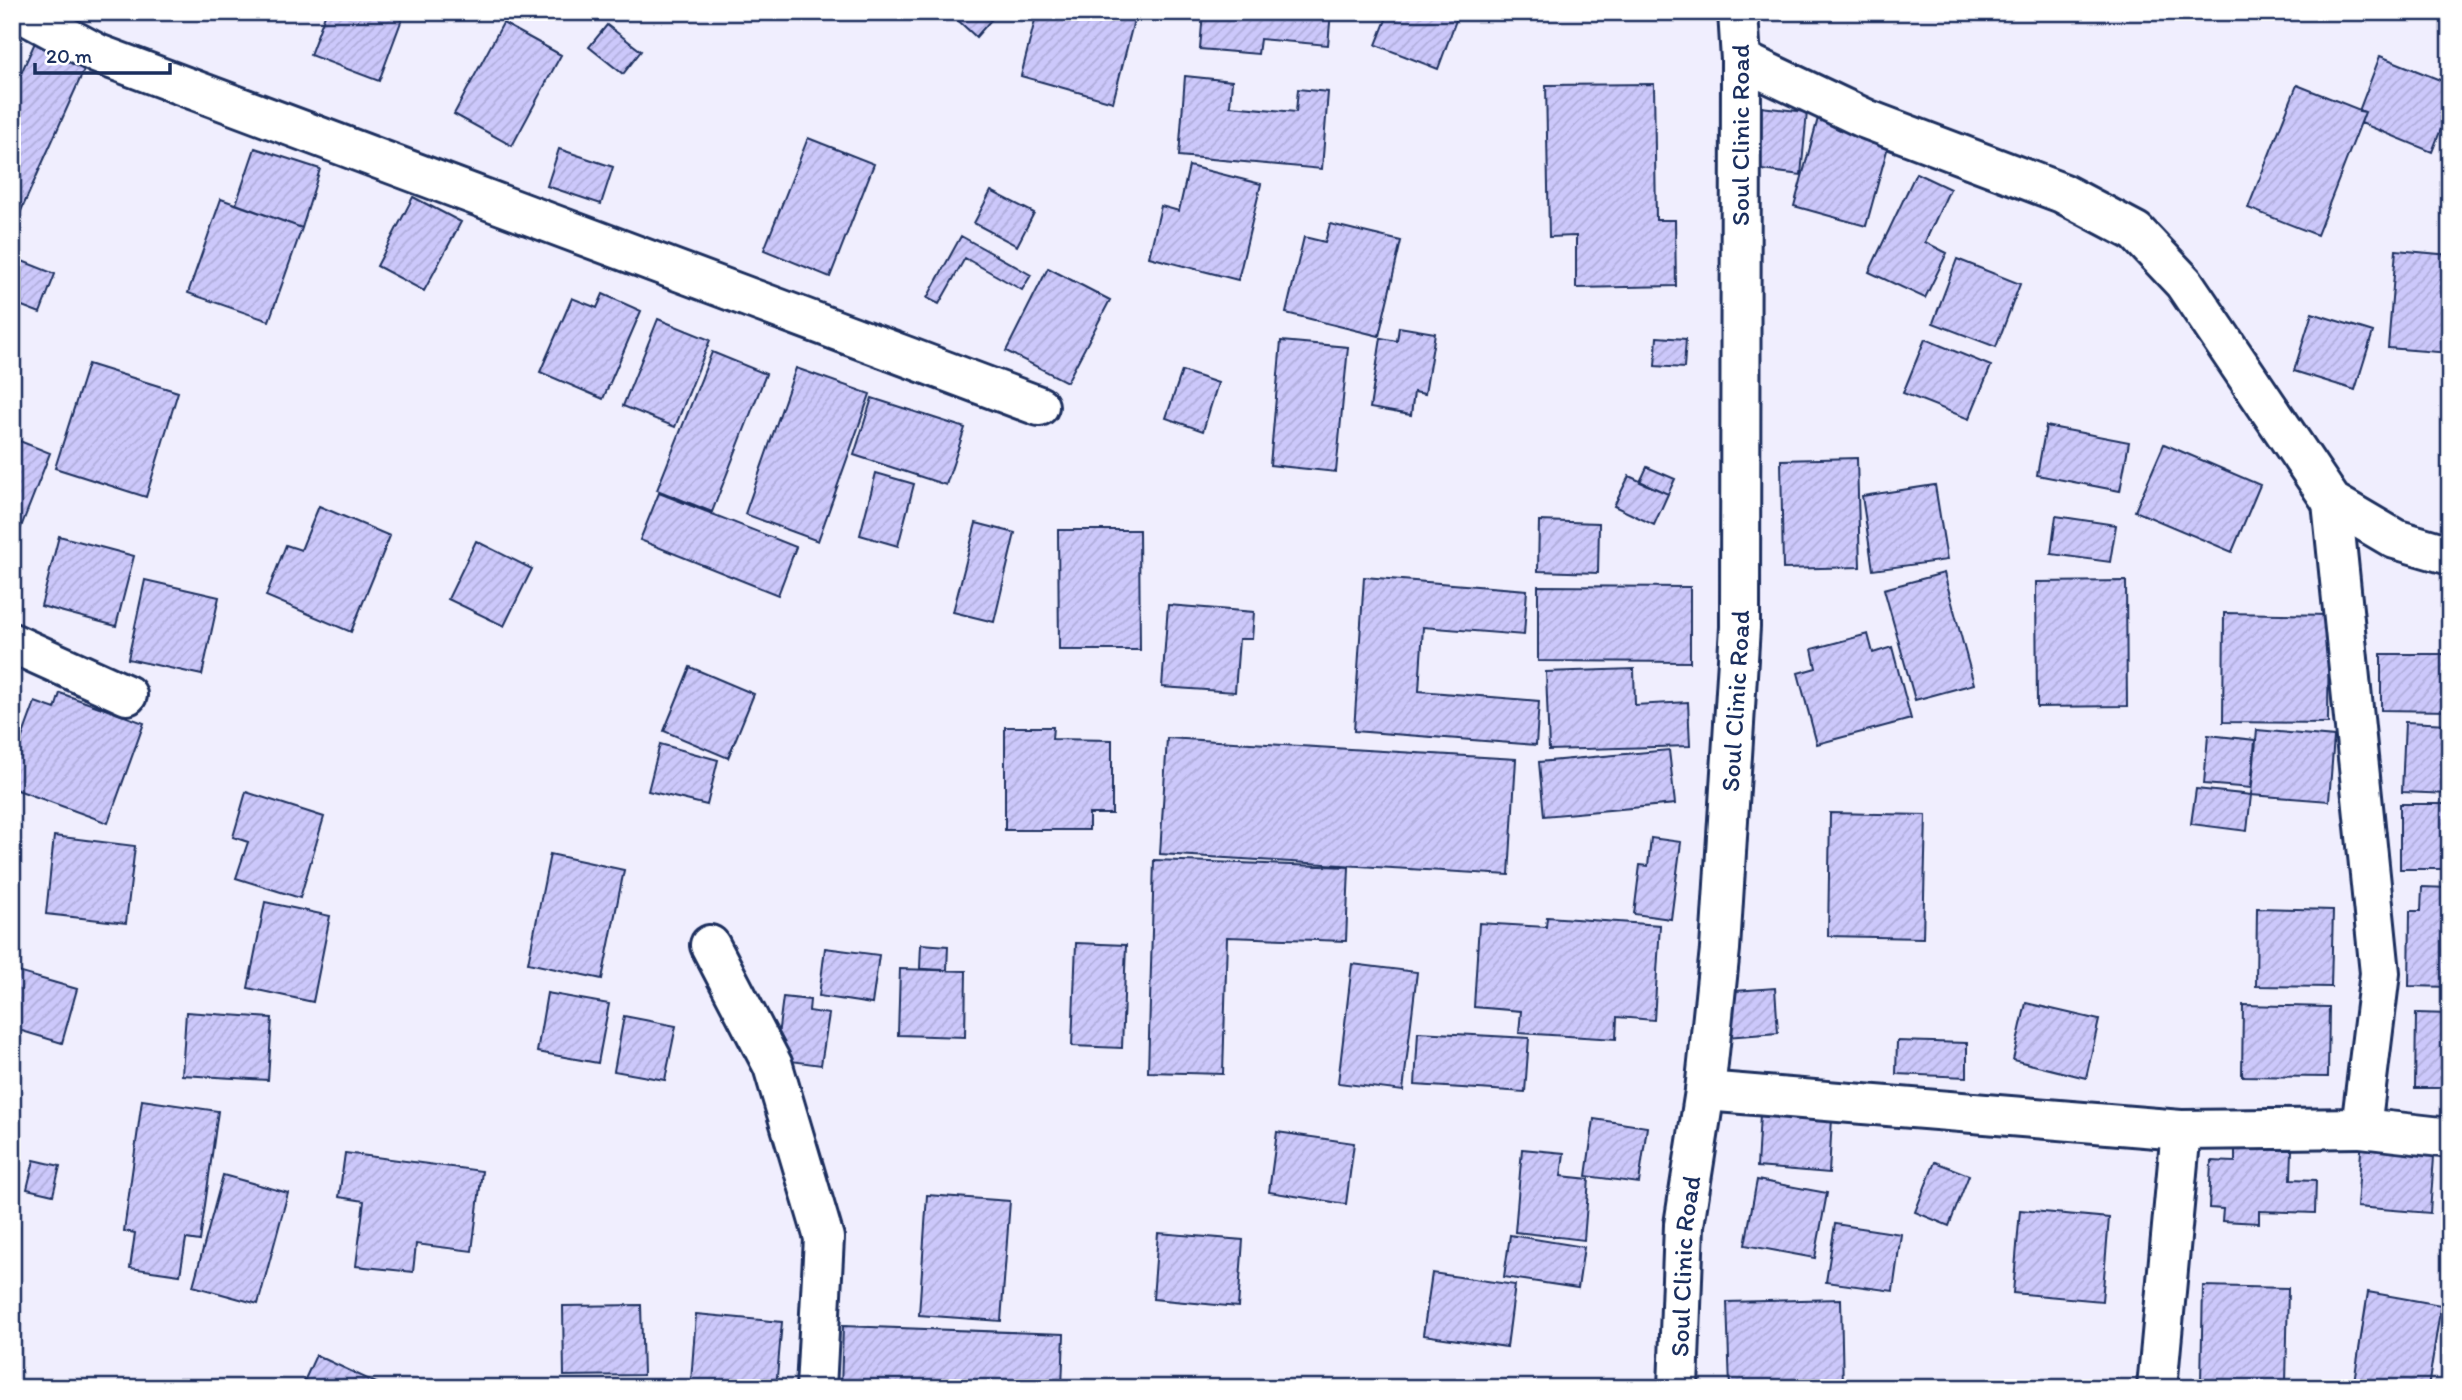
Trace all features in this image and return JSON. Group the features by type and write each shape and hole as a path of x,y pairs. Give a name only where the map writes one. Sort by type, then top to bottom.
{"street":[{"path":"20,12 98,54 1039,406"},
{"name":"Soul Clinic Road","path":"1678,1388 1684,1225 1705,1091 1720,949 1740,626 1741,60 1738,12"},
{"path":"1741,60 1866,119 2062,193 2136,232 2184,283 2332,502 2395,539 2450,555"},
{"path":"2332,502 2380,973 2361,1128"},
{"path":"12,643 127,695"},
{"path":"710,945 773,1066 824,1238 816,1388"},
{"path":"1705,1091 2180,1129 2361,1128 2450,1138"},
{"path":"2157,1388 2180,1129"}],"building":[{"path":"326,12 386,12 402,19 379,81 310,55"},
{"path":"949,12 998,12 976,37"},
{"path":"1037,12 1136,12 1113,102 1021,76"},
{"path":"1203,12 1331,12 1328,45 1260,39 1258,54 1200,49"},
{"path":"1389,12 1459,12 1438,69 1376,45"},
{"path":"503,23 561,55 512,146 454,114"},
{"path":"607,25 641,51 623,74 589,47"},
{"path":"37,38 88,61 12,231 12,93"},
{"path":"2380,56 2450,84 2450,106 2432,152 2361,123 2365,112 2359,111"},
{"path":"1185,76 1232,81 1230,106 1296,112 1298,89 1328,92 1322,169 1179,156"},
{"path":"1654,84 1656,220 1675,220 1676,286 1576,288 1576,236 1549,237 1546,85"},
{"path":"2297,85 2365,112 2317,235 2248,208"},
{"path":"1751,106 1807,112 1801,175 1745,168"},
{"path":"1820,111 1889,143 1866,226 1794,206"},
{"path":"808,138 874,164 830,277 764,250"},
{"path":"255,148 320,169 302,228 236,204"},
{"path":"559,149 613,167 601,204 547,186"},
{"path":"1189,166 1261,184 1238,280 1149,257 1161,206 1179,211"},
{"path":"1916,173 1950,189 1925,242 1947,253 1925,298 1869,272"},
{"path":"991,191 1034,213 1017,246 974,223"},
{"path":"413,197 461,222 424,291 377,266"},
{"path":"221,199 302,228 269,321 188,293"},
{"path":"1330,224 1401,241 1379,336 1286,313 1304,237 1325,242"},
{"path":"961,236 1031,275 1022,290 965,258 939,304 927,298"},
{"path":"2396,250 2450,255 2450,353 2388,348"},
{"path":"12,257 55,274 40,313 12,302"},
{"path":"1957,259 2020,284 1996,347 1933,323"},
{"path":"1048,268 1110,300 1067,382 1006,351"},
{"path":"603,294 641,311 603,399 540,372 572,298 597,308"},
{"path":"2312,313 2373,332 2355,390 2294,371"},
{"path":"658,319 710,340 675,427 623,406"},
{"path":"12,325 19,327 12,345"},
{"path":"1399,327 1435,333 1425,394 1414,392 1411,415 1370,408 1381,338 1397,341"},
{"path":"1657,337 1686,339 1684,368 1655,366"},
{"path":"1925,339 1991,366 1969,419 1903,393"},
{"path":"1281,341 1348,347 1336,472 1270,465"},
{"path":"712,352 766,374 712,512 657,490"},
{"path":"88,364 178,392 146,497 55,468"},
{"path":"796,368 870,394 818,541 745,514"},
{"path":"1182,371 1218,383 1203,431 1166,418"},
{"path":"872,398 965,428 946,485 854,455"},
{"path":"2046,426 2129,442 2120,491 2037,475"},
{"path":"12,438 50,453 12,550"},
{"path":"2164,444 2260,485 2232,552 2135,511"},
{"path":"1857,458 1860,567 1783,569 1781,460"},
{"path":"1647,467 1675,479 1668,494 1640,482"},
{"path":"876,473 914,484 898,546 860,535"},
{"path":"1629,476 1668,494 1654,525 1614,506"},
{"path":"1935,485 1947,560 1873,570 1862,496"},
{"path":"659,493 796,547 778,595 640,540"},
{"path":"319,506 390,536 351,632 266,596 286,545 301,550"},
{"path":"2056,516 2116,525 2110,562 2051,554"},
{"path":"1539,521 1599,523 1598,573 1538,571"},
{"path":"976,523 1015,533 994,622 953,612"},
{"path":"1058,530 1139,530 1140,650 1059,650"},
{"path":"59,536 134,556 116,626 41,606"},
{"path":"476,541 532,569 504,626 448,599"},
{"path":"1944,573 1974,684 1915,700 1884,589"},
{"path":"1364,577 1527,590 1524,635 1423,627 1419,691 1539,701 1536,745 1354,731"},
{"path":"145,580 219,597 202,675 128,659"},
{"path":"2126,581 2127,706 2037,707 2036,582"},
{"path":"1538,586 1690,587 1690,662 1538,661"},
{"path":"1168,605 1254,612 1252,639 1239,639 1235,692 1162,687"},
{"path":"2224,613 2329,615 2328,723 2223,722"},
{"path":"1868,634 1873,653 1892,647 1911,719 1817,744 1798,673 1816,668 1812,649"},
{"path":"2381,654 2450,654 2450,711 2381,710"},
{"path":"690,667 754,694 728,758 664,731"},
{"path":"1634,669 1635,705 1688,702 1690,746 1549,750 1546,672"},
{"path":"60,693 144,723 108,823 12,788 12,765 35,702 55,709"},
{"path":"2405,722 2450,724 2450,794 2402,792"},
{"path":"1005,727 1053,727 1052,739 1112,740 1112,814 1089,814 1089,830 1005,830"},
{"path":"2257,730 2334,737 2329,801 2251,795"},
{"path":"2208,735 2255,740 2251,788 2204,784"},
{"path":"1167,738 1516,759 1509,875 1160,854"},
{"path":"660,744 718,760 707,805 648,791"},
{"path":"1669,750 1675,804 1544,816 1539,762"},
{"path":"2196,789 2251,795 2247,831 2191,824"},
{"path":"246,792 324,817 300,898 236,878 248,842 233,837"},
{"path":"2400,804 2450,804 2450,869 2400,869"},
{"path":"1830,813 1926,815 1923,938 1828,936"},
{"path":"54,836 135,846 126,923 46,914"},
{"path":"1651,838 1681,842 1671,919 1634,914 1640,865 1648,866"},
{"path":"550,854 624,870 602,979 528,963"},
{"path":"1154,860 1349,867 1346,941 1227,937 1223,1074 1148,1072"},
{"path":"2422,887 2450,888 2450,987 2409,986 2410,911 2421,911"},
{"path":"265,902 330,916 313,1002 248,988"},
{"path":"2257,908 2333,910 2331,987 2256,986"},
{"path":"1547,917 1660,925 1654,1020 1617,1017 1616,1039 1519,1033 1521,1011 1474,1007 1479,923 1546,927"},
{"path":"1076,943 1126,945 1122,1048 1072,1046"},
{"path":"921,944 948,946 947,970 920,969"},
{"path":"825,948 879,955 872,1004 819,996"},
{"path":"1352,964 1417,972 1403,1091 1338,1083"},
{"path":"900,969 966,971 965,1037 898,1035"},
{"path":"18,972 77,989 62,1043 12,1028 12,993"},
{"path":"1775,988 1778,1033 1726,1037 1722,992"},
{"path":"547,993 609,1004 598,1063 537,1052"},
{"path":"783,997 810,1000 809,1011 829,1014 821,1065 775,1059"},
{"path":"2026,1003 2099,1020 2086,1078 2013,1060"},
{"path":"2243,1005 2329,1007 2328,1077 2242,1076"},
{"path":"186,1012 272,1018 268,1080 182,1075"},
{"path":"2416,1013 2450,1014 2450,1088 2415,1088"},
{"path":"624,1016 676,1026 665,1080 614,1071"},
{"path":"1418,1032 1529,1038 1525,1092 1415,1085"},
{"path":"1897,1041 1967,1043 1967,1077 1896,1074"},
{"path":"142,1100 218,1111 200,1241 186,1239 180,1275 130,1268 135,1233 124,1231"},
{"path":"1760,1114 1832,1118 1829,1173 1757,1167"},
{"path":"1594,1119 1647,1127 1639,1183 1586,1176"},
{"path":"1277,1132 1354,1143 1346,1204 1269,1192"},
{"path":"2362,1137 2435,1143 2430,1213 2357,1207"},
{"path":"2235,1148 2292,1150 2291,1179 2316,1180 2315,1213 2259,1211 2259,1223 2222,1221 2223,1209 2209,1208 2211,1161 2235,1162"},
{"path":"1522,1149 1564,1153 1561,1176 1589,1179 1584,1240 1515,1232"},
{"path":"345,1153 482,1171 472,1251 416,1244 413,1272 356,1266 364,1201 339,1197"},
{"path":"34,1160 60,1166 53,1195 27,1189"},
{"path":"1935,1162 1969,1175 1949,1226 1915,1212"},
{"path":"223,1175 288,1193 258,1304 193,1286"},
{"path":"1757,1180 1827,1193 1815,1258 1745,1245"},
{"path":"927,1195 1010,1201 1001,1321 919,1315"},
{"path":"2020,1210 2109,1218 2102,1301 2013,1293"},
{"path":"1835,1224 1901,1234 1893,1291 1826,1282"},
{"path":"12,1226 19,1227 15,1306 12,1306"},
{"path":"1158,1233 1243,1240 1238,1307 1153,1299"},
{"path":"1510,1235 1584,1247 1578,1288 1504,1277"},
{"path":"1432,1273 1515,1285 1507,1347 1423,1335"},
{"path":"2203,1286 2288,1288 2286,1384 2201,1382"},
{"path":"2368,1292 2441,1305 2428,1388 2353,1388"},
{"path":"1841,1299 1843,1388 1730,1388 1727,1302"},
{"path":"641,1305 643,1375 564,1376 563,1306"},
{"path":"696,1314 782,1322 776,1388 691,1382"},
{"path":"843,1326 1064,1334 1062,1388 841,1388"},
{"path":"316,1355 385,1387 301,1388"}]}
